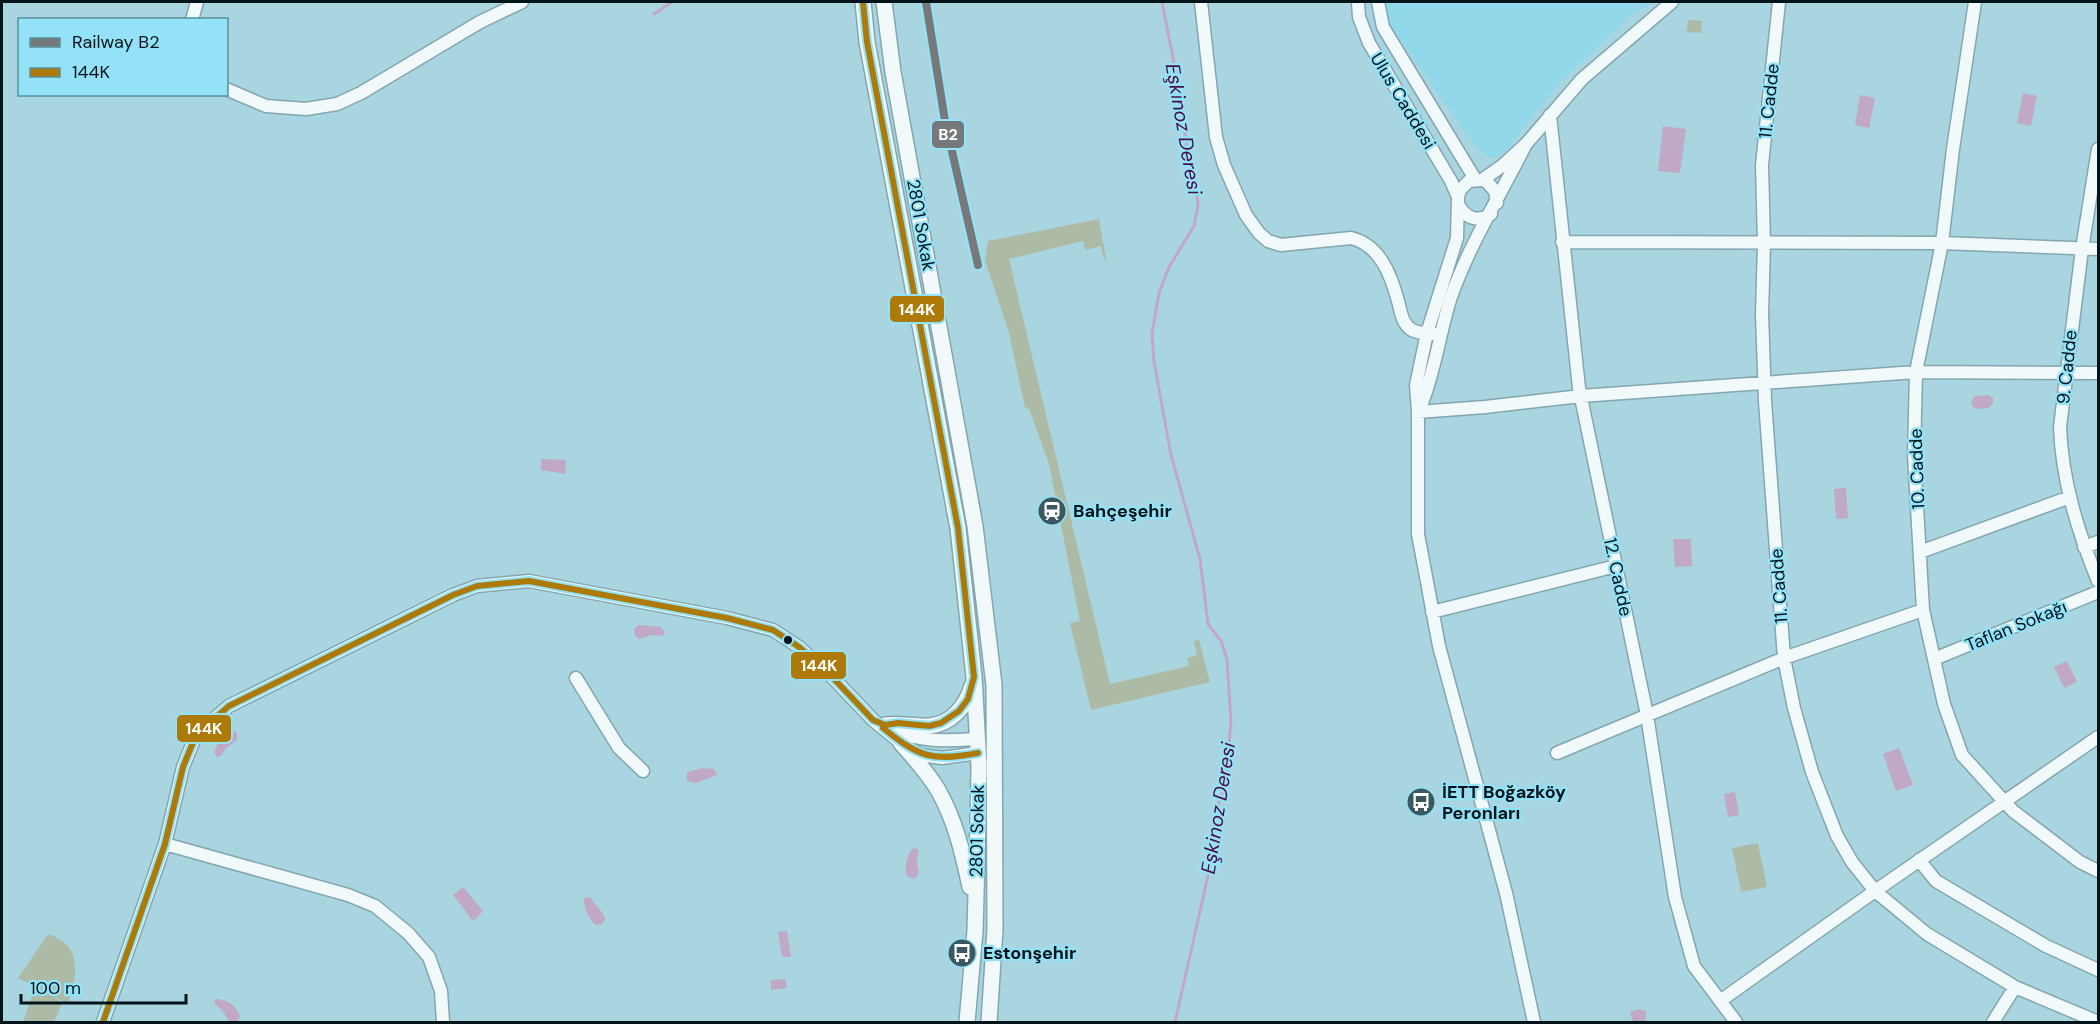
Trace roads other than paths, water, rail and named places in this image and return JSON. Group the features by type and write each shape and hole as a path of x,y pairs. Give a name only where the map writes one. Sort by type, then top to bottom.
{"main road":[{"name":"2801 Sokak","path":"863,2 871,66 958,528 974,677 980,747 972,981 967,1023"},
{"name":"2801 Sokak","path":"884,2 893,72 975,526 994,685 996,929 989,1023"},
{"path":"879,722 929,726 941,723 958,711 968,699 974,677"},
{"path":"995,735 980,747 988,765 989,884 996,929"},
{"path":"901,743 938,790 952,820 964,857 975,912"}],"street":[{"path":"193,18 197,2"},
{"path":"228,90 266,106 306,109 337,104 361,93 480,22 522,2"},
{"path":"1201,2 1216,137 1224,165 1246,215 1268,241 1281,245 1351,238 1362,240 1370,246 1390,275 1406,324 1414,331 1433,334"},
{"name":"Ulus Caddesi","path":"1358,2 1362,29 1369,43 1451,181 1458,200"},
{"name":"Ulus Caddesi","path":"1378,2 1383,27 1478,180"},
{"path":"1534,1023 1506,893 1439,646 1432,612 1418,534 1416,385 1433,334 1457,238 1458,200 1463,185 1478,180 1502,166 1527,144 1582,79 1672,2"},
{"name":"11. Cadde","path":"1779,2 1762,165 1764,382 1784,658 1794,708 1812,772 1838,836 1852,862 1875,891 1927,934 2015,987 2098,1022"},
{"name":"10. Cadde","path":"1975,2 1953,149 1942,243 1916,372 1914,455 1923,610 1944,704 1962,754 2003,803 2080,862 2098,871"},
{"name":"12. Cadde","path":"1550,115 1562,242 1581,396 1647,715 1675,897 1694,966 1736,1023"},
{"path":"1433,334 1452,296 1470,250 1527,144"},
{"name":"9. Cadde","path":"2098,148 2082,249 2060,427 2061,455 2070,497 2084,548 2098,581"},
{"path":"1458,200 1465,215 1471,218 1485,218 1494,208 1495,191 1487,182 1478,180"},
{"path":"1562,242 1942,243 2098,249"},
{"path":"1418,412 1581,396 1916,372 2098,373"},
{"path":"1920,552 2070,497"},
{"path":"2084,548 2098,542"},
{"path":"1432,612 1616,566"},
{"path":"103,1023 165,844 183,767 194,740 229,706 453,595 477,586 529,581 728,618 773,630 799,647 901,743 920,755 930,758 958,757 980,747"},
{"name":"Taflan Sokağı","path":"1934,659 2098,592"},
{"path":"1557,753 1784,658 1923,610"},
{"path":"576,678 619,748 643,771"},
{"path":"879,722 901,733 932,741 980,747"},
{"path":"1720,1001 2098,737"},
{"path":"165,844 348,895 375,906 408,933 429,957 441,991 443,1023"},
{"path":"1919,860 1936,881 2046,946 2098,970"},
{"path":"1993,1023 2015,987"}],"waterway":[{"path":"654,14 672,2"},
{"name":"Eşkinoz Deresi","path":"1162,2 1198,205 1194,226 1169,267 1159,293 1152,334 1154,362 1171,455 1200,559 1208,624 1221,641 1227,659 1231,721 1226,784 1214,816 1210,867 1175,1022"}],"rail line":[{"name":"B2","path":"926,2 945,121 978,265"}],"place":[{"name":"Bahçeşehir","path":"1052,511"},
{"name":"İETT Boğazköy Peronları","path":"1421,802"},
{"name":"Estonşehir","path":"962,953"}]}
